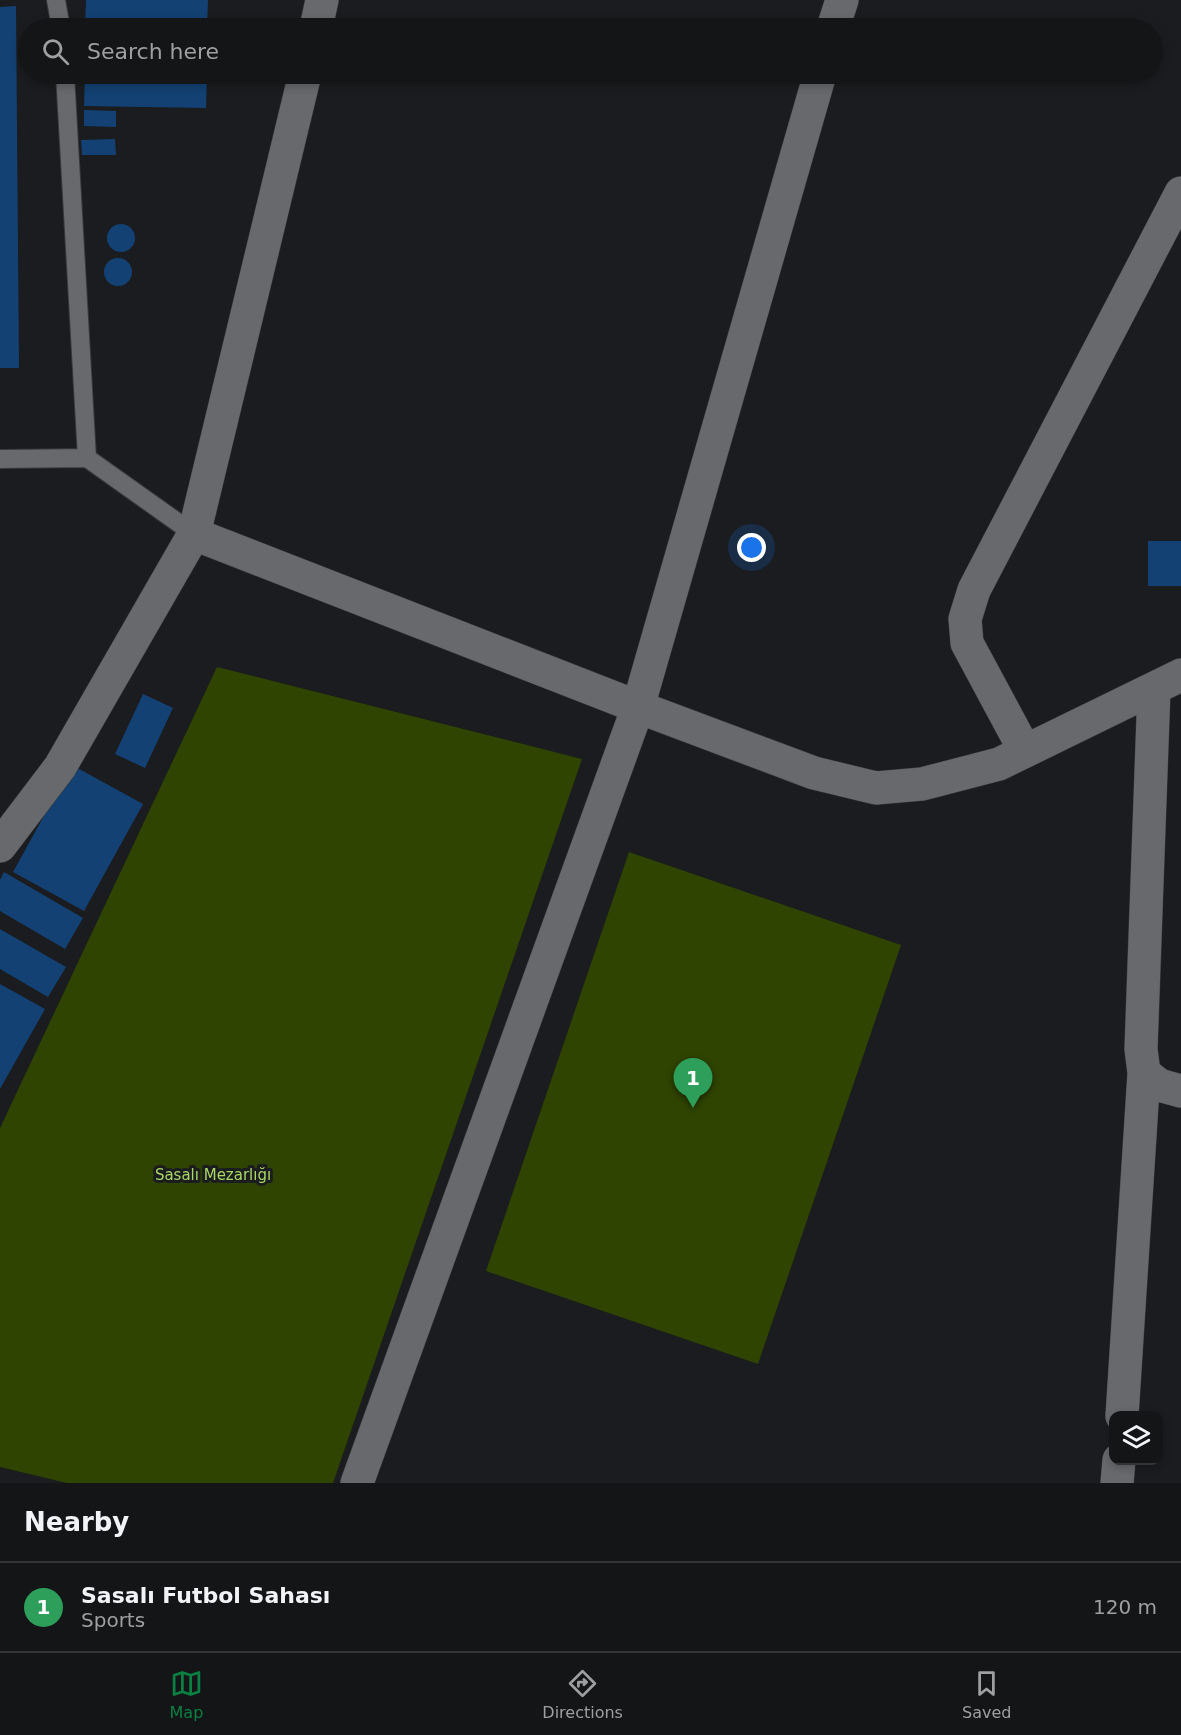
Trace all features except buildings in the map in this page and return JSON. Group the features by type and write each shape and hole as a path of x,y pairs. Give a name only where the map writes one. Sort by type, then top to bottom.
{"street":[{"path":"318,18 322,0"},
{"path":"836,18 842,0"},
{"path":"0,846 60,767 194,534 303,84"},
{"path":"357,1483 638,707 817,84"},
{"path":"1025,751 968,643 965,619 974,590 1181,193"},
{"path":"194,534 814,773 876,788 922,784 953,778 999,764 1167,682 1141,1049 1144,1073 1122,1411"},
{"path":"1144,1073 1159,1085 1181,1091"},
{"path":"1118,1483 1119,1465"}],"lane":[{"path":"56,0 59,18"},
{"path":"66,84 87,458"},
{"path":"0,459 87,458 194,534"}],"green space":[{"name":"Sasalı Mezarlığı","path":"217,667 582,759 333,1483 67,1483 0,1467 0,1128"},
{"path":"629,852 901,945 758,1364 486,1271"}],"place":[{"name":"Sasalı Futbol Sahası","path":"693,1108"}]}
